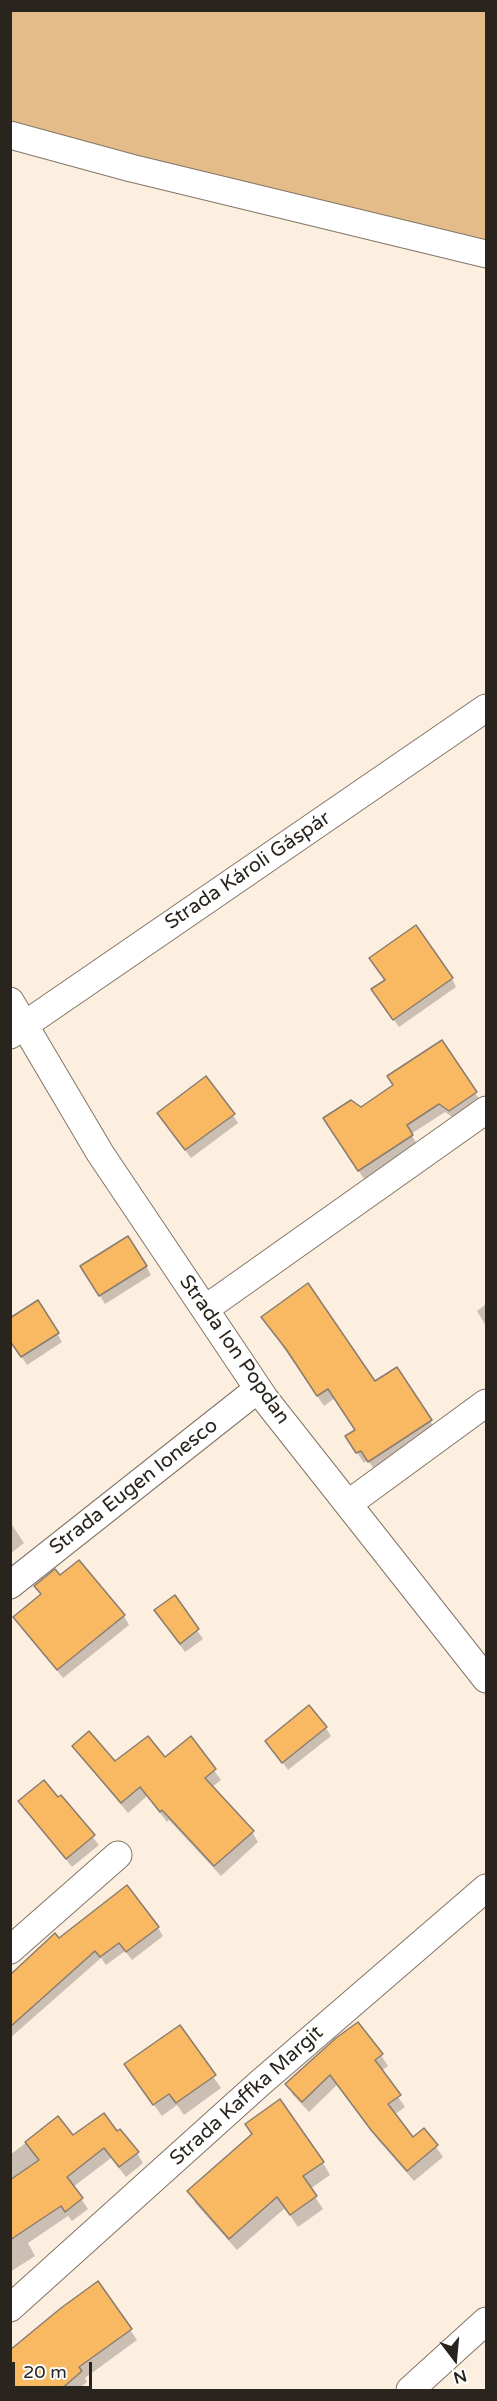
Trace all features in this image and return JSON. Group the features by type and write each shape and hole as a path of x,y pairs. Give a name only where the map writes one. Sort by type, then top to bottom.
{"street":[{"path":"10,135 131,168 486,254"},
{"name":"Strada Károli Gáspár","path":"17,1030 486,708"},
{"name":"Strada Ion Popdan","path":"10,1001 17,1030 258,1389 486,1679"},
{"path":"205,1309 486,1110"},
{"name":"Strada Eugen Ionesco","path":"10,1585 258,1389"},
{"path":"348,1504 486,1403"},
{"path":"10,1950 118,1855"},
{"name":"Strada Kaffka Margit","path":"10,2308 260,2083 486,1888"},
{"path":"410,2391 486,2321"}],"shaded area":[{"path":"11,11 486,11 486,240 11,131"}],"building":[{"path":"416,925 453,978 393,1020 371,989 385,980 369,958"},
{"path":"442,1040 477,1092 449,1111 439,1104 407,1125 413,1135 358,1171 323,1118 351,1100 361,1107 393,1085 387,1076"},
{"path":"206,1076 235,1114 185,1150 157,1113"},
{"path":"128,1236 147,1266 99,1296 80,1266"},
{"path":"308,1283 375,1381 397,1367 432,1420 368,1462 361,1451 356,1453 345,1436 355,1430 328,1389 317,1396 286,1349 261,1317"},
{"path":"38,1300 59,1333 21,1357 10,1341 10,1318"},
{"path":"79,1560 125,1615 57,1670 13,1617 41,1594 34,1586 55,1569 60,1575"},
{"path":"175,1595 199,1629 180,1644 154,1610"},
{"path":"309,1705 327,1727 282,1763 265,1741"},
{"path":"89,1731 115,1761 148,1736 165,1757 191,1736 216,1769 205,1778 254,1831 214,1866 162,1810 160,1812 140,1787 121,1803 72,1746"},
{"path":"44,1780 58,1797 61,1795 95,1835 66,1859 18,1801"},
{"path":"127,1885 159,1927 126,1952 119,1943 100,1957 95,1951 10,2027 10,1975 55,1933 59,1938"},
{"path":"358,2022 383,2054 375,2060 401,2095 388,2104 413,2137 424,2128 438,2145 407,2171 371,2130 330,2075 302,2102 285,2084 336,2038"},
{"path":"180,2025 216,2075 176,2103 169,2094 153,2105 124,2064"},
{"path":"280,2099 324,2162 303,2176 317,2196 290,2215 277,2197 229,2239 187,2191 252,2134 245,2124"},
{"path":"104,2113 117,2131 120,2129 139,2152 119,2167 104,2148 67,2177 83,2198 65,2212 61,2206 10,2240 10,2180 39,2160 25,2142 58,2116 73,2135"},
{"path":"98,2281 132,2329 79,2367 82,2371 59,2391 10,2391 10,2350"}]}
